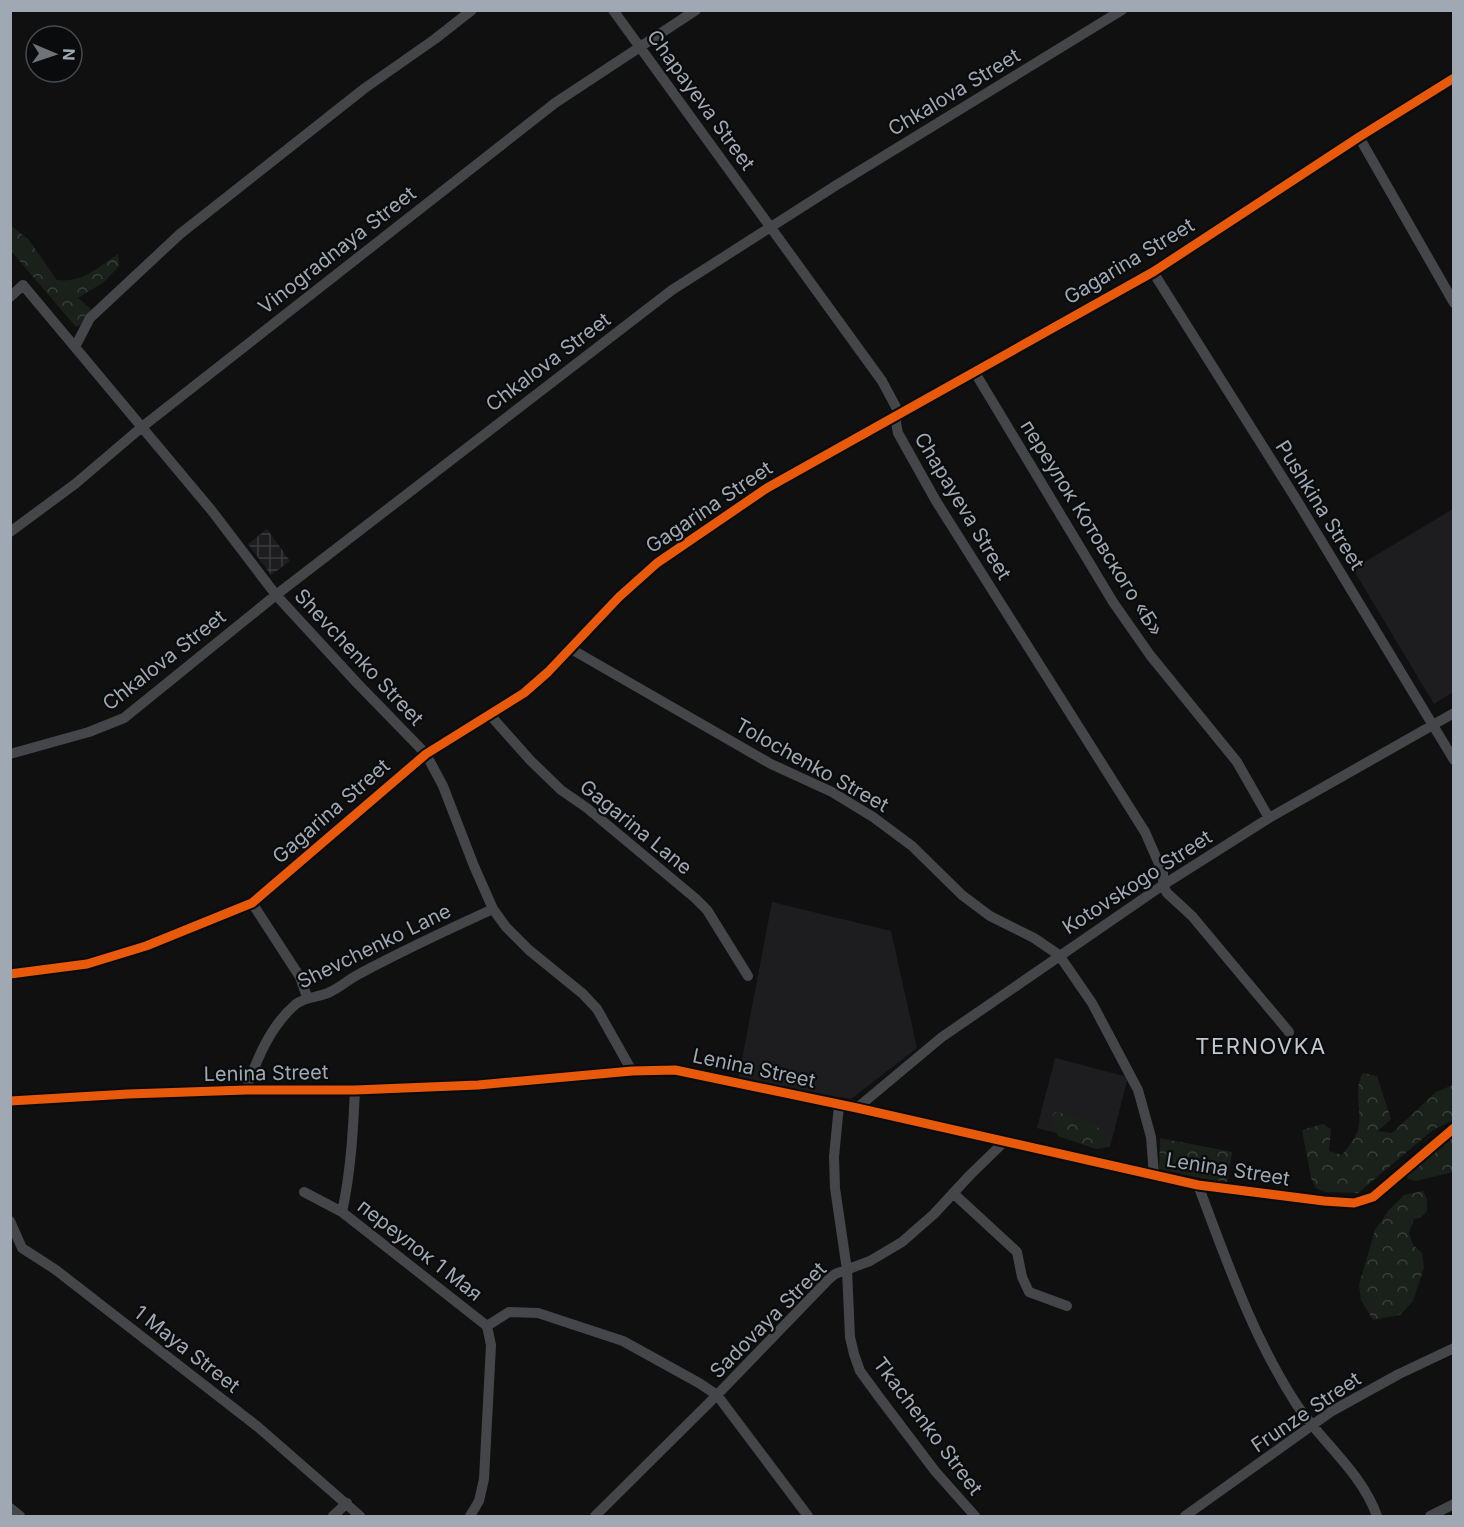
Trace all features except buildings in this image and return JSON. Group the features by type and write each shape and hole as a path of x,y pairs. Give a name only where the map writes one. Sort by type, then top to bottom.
{"street":[{"path":"75,347 90,318 180,234 365,88 472,10"},
{"name":"Chapayeva Street","path":"613,10 882,381 895,403 898,433 936,501 1145,832 1163,873 1163,885"},
{"name":"Vinogradnaya Street","path":"10,532 75,484 142,427 547,109 696,10"},
{"name":"Chkalova Street","path":"10,754 89,732 124,718 276,595 672,290 771,226 1122,10"},
{"name":"Gagarina Street","path":"10,974 87,964 146,946 252,903 426,754 524,693 571,649 619,597 657,563 767,488 870,428 1153,272 1359,137 1454,78"},
{"path":"1359,137 1454,303"},
{"name":"Pushkina Street","path":"1153,272 1296,499 1454,760"},
{"name":"Shevchenko Street","path":"10,297 23,285 212,511 276,595 426,754 443,786 493,909 506,927 529,950 583,994 597,1009 632,1071"},
{"name":"переулок Котовского «Б»","path":"974,371 1113,602 1150,655 1236,762 1269,818"},
{"name":"Tolochenko Street","path":"571,649 771,764 832,792 873,817 912,846 962,895 990,916 1034,938 1059,955 1092,1003 1138,1090 1151,1137 1154,1175"},
{"name":"Kotovskogo Street","path":"857,1108 942,1037 1163,885 1269,818 1454,713"},
{"name":"Gagarina Lane","path":"490,715 531,761 561,790 604,822 707,910 748,976"},
{"path":"1163,885 1167,893 1192,916 1289,1032"},
{"path":"252,903 300,977 307,997"},
{"name":"Shevchenko Lane","path":"246,1090 266,1043 279,1022 296,1005 307,997 332,992 359,974 493,909"},
{"name":"Lenina Street","path":"10,1101 128,1094 246,1090 355,1090 478,1085 632,1071 675,1070 698,1073 1198,1185 1324,1201 1361,1202 1373,1197 1454,1128"},
{"name":"переулок 1 Мая","path":"355,1090 352,1150 342,1212 487,1326 491,1345 484,1479 479,1501 470,1516"},
{"name":"Tkachenko Street","path":"839,1105 834,1157 835,1188 847,1270 850,1337 860,1371 935,1471 975,1516"},
{"name":"Sadovaya Street","path":"595,1516 717,1395 828,1280 835,1274 870,1261 902,1242 934,1214 1004,1142"},
{"path":"1198,1185 1243,1303 1259,1338 1296,1404 1353,1474 1377,1516"},
{"path":"304,1192 342,1212"},
{"path":"953,1193 1017,1251 1022,1277 1029,1292 1067,1306"},
{"name":"1 Maya Street","path":"10,1221 22,1248 56,1270 249,1419 360,1516"},
{"name":"переулок 1 Мая","path":"487,1326 509,1312 538,1313 623,1341 717,1395"},
{"name":"Frunze Street","path":"1185,1516 1332,1411 1399,1374 1454,1348"},
{"path":"717,1395 808,1516"},
{"path":"333,1516 347,1503"},
{"path":"1430,1516 1454,1504"},
{"path":"10,1508 20,1516"}],"shaded area":[{"path":"1453,509 1453,692 1434,704 1353,569"},
{"path":"267,529 290,561 271,575 248,544"},
{"path":"772,902 891,931 917,1048 851,1099 738,1080"},
{"path":"1055,1058 1128,1077 1110,1147 1037,1128"}],"green space":[{"path":"10,225 29,240 57,280 82,277 118,254 119,266 104,282 78,298 91,309 86,322 76,327 11,251"},
{"path":"1363,1073 1377,1076 1391,1119 1378,1131 1392,1133 1436,1092 1453,1085 1453,1120 1433,1130 1358,1193 1326,1192 1316,1188 1311,1178 1302,1130 1323,1124 1331,1129 1329,1151 1342,1155 1358,1130 1358,1087"},
{"path":"1055,1112 1078,1117 1096,1126 1110,1136 1109,1147 1096,1149 1058,1136 1050,1121"},
{"path":"1453,1133 1453,1172 1416,1181 1408,1179 1405,1174"},
{"path":"1160,1138 1232,1152 1227,1184 1159,1169"},
{"path":"1423,1191 1427,1199 1427,1211 1420,1218 1414,1219 1409,1233 1413,1245 1422,1253 1424,1268 1413,1301 1400,1315 1373,1320 1361,1300 1359,1285 1375,1230 1389,1210 1404,1195"}],"cycle path":[{"path":"10,974 87,964 146,946 252,903 426,754 524,693 548,672 619,597 657,563 767,488 1153,272 1359,137 1454,78"},
{"path":"10,1101 128,1094 246,1090 355,1090 478,1085 632,1071 675,1070 857,1108 1198,1185 1354,1203 1373,1197 1454,1128"}],"district":[{"name":"TERNOVKA","path":"1261,1046"}]}
